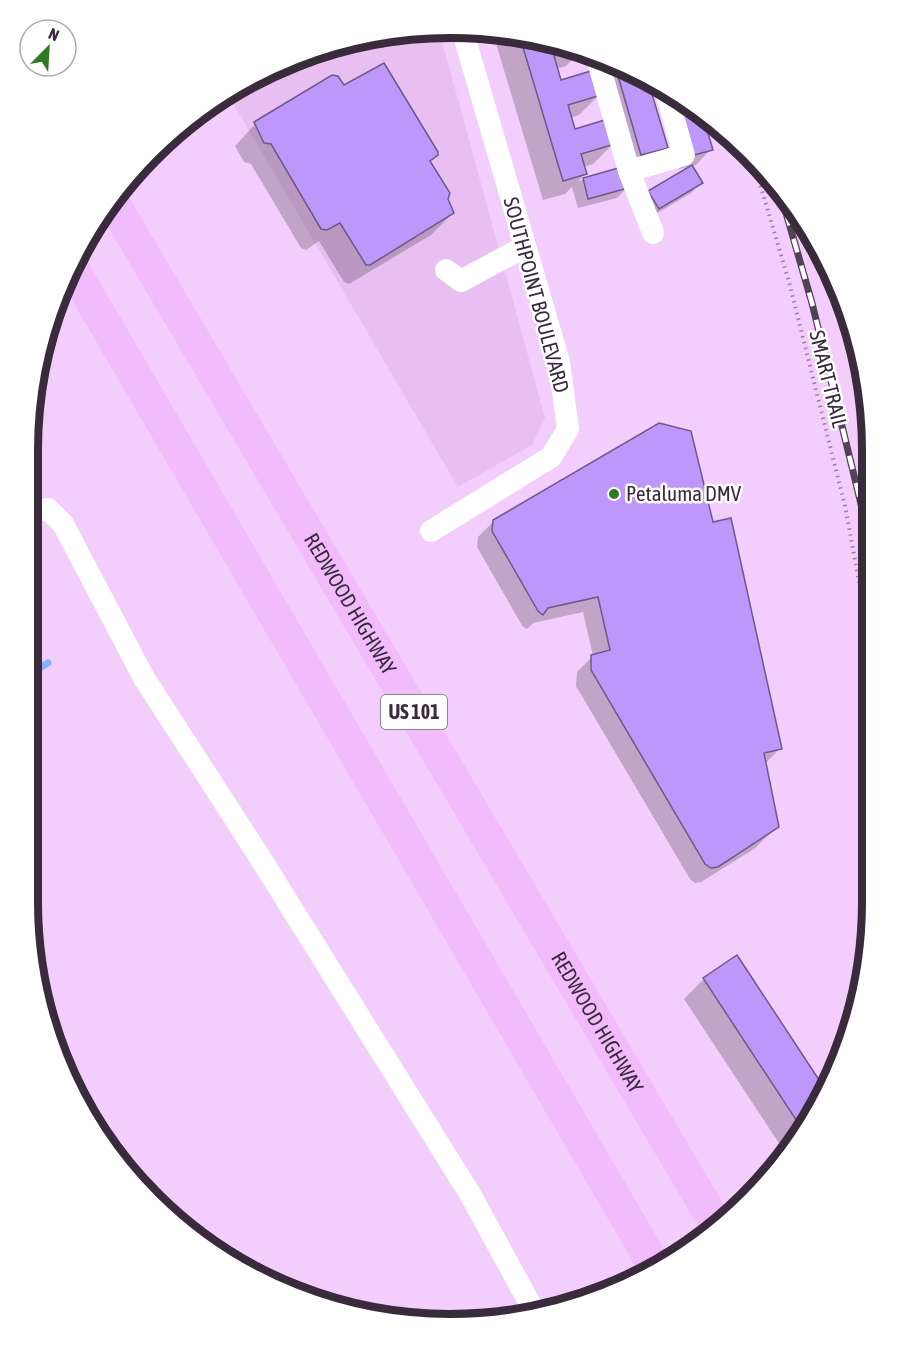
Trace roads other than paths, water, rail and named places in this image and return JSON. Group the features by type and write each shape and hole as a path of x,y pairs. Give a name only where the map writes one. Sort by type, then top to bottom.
{"highway":[{"name":"REDWOOD HIGHWAY","path":"116,208 713,1219"},
{"path":"77,275 652,1261"}],"street":[{"name":"SOUTHPOINT BOULEVARD","path":"431,531 551,457 568,429 559,362 465,38"},
{"path":"599,65 628,171 654,233"},
{"path":"628,171 684,155 668,101"},
{"path":"446,270 461,281 524,247"},
{"path":"38,511 48,509 63,524 144,678 259,856 470,1194 531,1307"}],"waterway":[{"path":"38,669 48,663"}],"railway":[{"path":"785,210 812,303 862,508"}],"place":[{"name":"Petaluma DMV","path":"614,494"}]}
